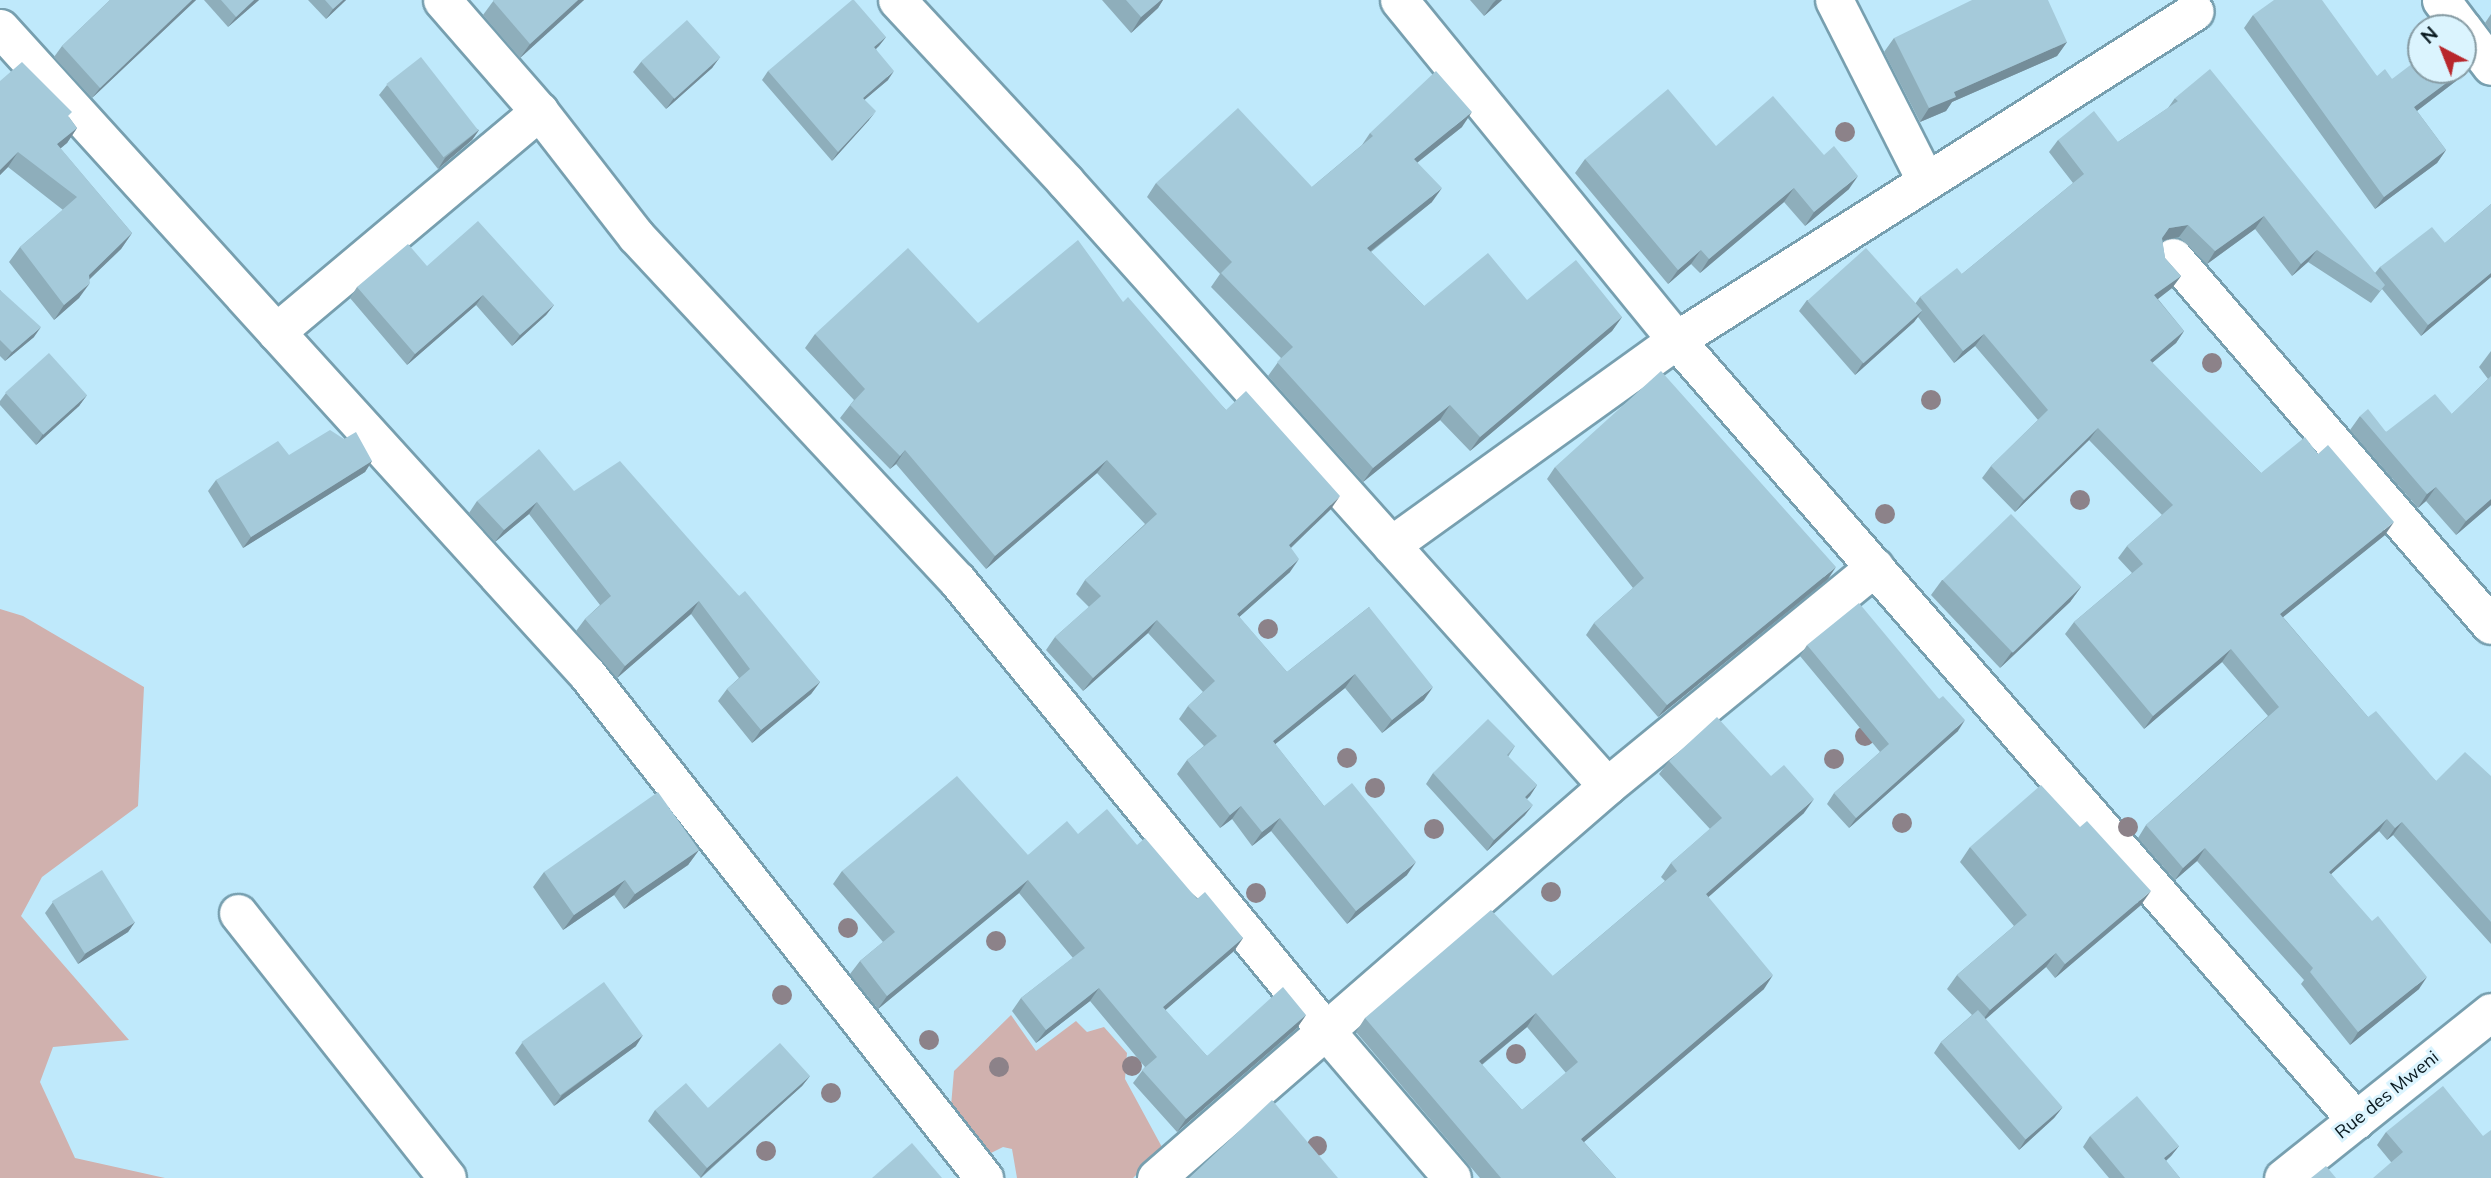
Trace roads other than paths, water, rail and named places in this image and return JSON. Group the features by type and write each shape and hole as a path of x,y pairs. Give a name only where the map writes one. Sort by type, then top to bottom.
{"street":[{"path":"442,0 539,111 636,236 957,580 1327,1032 1452,1178"},
{"path":"897,0 1607,786"},
{"path":"1399,0 1676,340 2356,1120"},
{"path":"1834,0 1926,181"},
{"path":"2441,0 2452,14"},
{"path":"1391,545 1676,340 2195,11"},
{"path":"0,28 587,674 984,1178"},
{"path":"2477,48 2491,66"},
{"path":"276,332 539,111"},
{"path":"2173,257 2491,625"},
{"path":"1156,1178 1607,786 1875,567"},
{"path":"238,913 447,1178"},
{"name":"Rue des Mweni","path":"2283,1178 2491,1012"}]}
